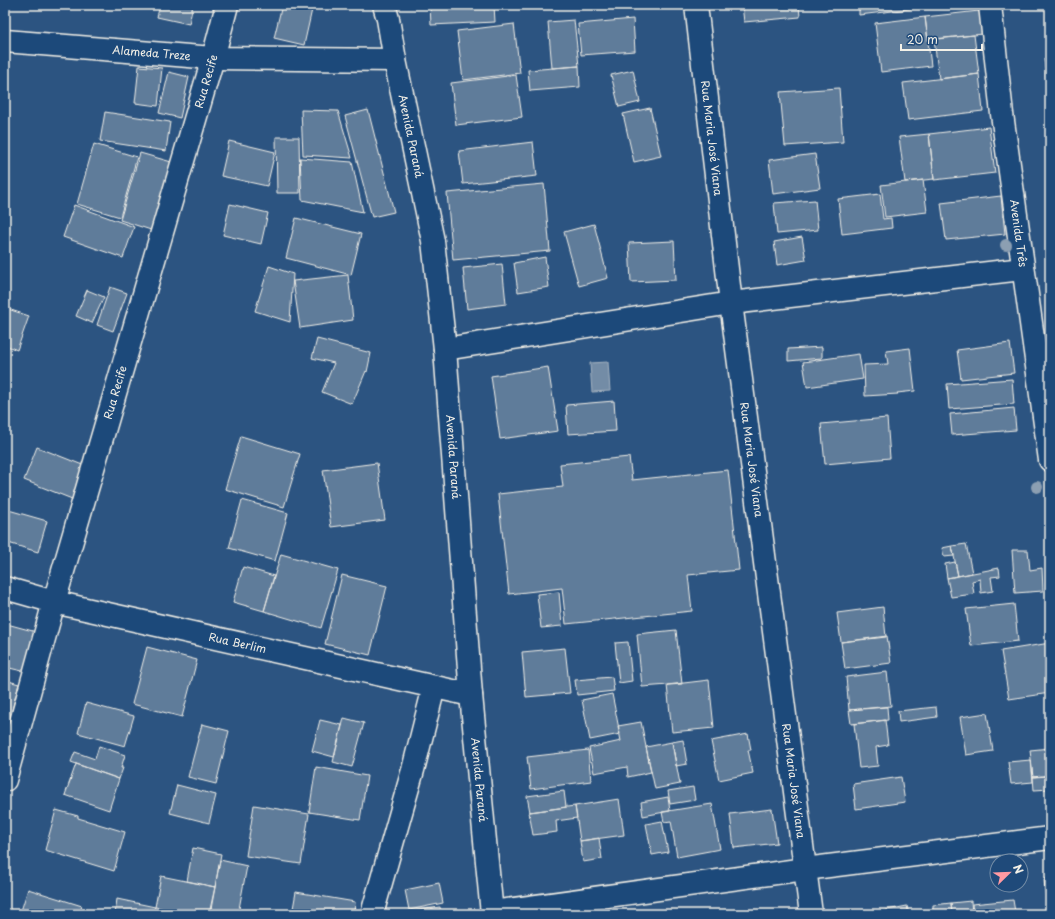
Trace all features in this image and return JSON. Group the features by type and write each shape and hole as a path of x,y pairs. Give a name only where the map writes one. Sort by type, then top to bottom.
{"street":[{"name":"Rua Recife","path":"5,780 54,602 213,58 227,5"},
{"name":"Avenida Paraná","path":"384,5 432,240 445,349 471,695 492,913"},
{"name":"Rua Maria José Viana","path":"696,5 731,303 811,914"},
{"name":"Avenida Três","path":"990,5 1002,114 1050,460"},
{"name":"Alameda Treze","path":"5,41 213,58 395,60"},
{"path":"445,349 731,303 1023,269"},
{"name":"Rua Berlim","path":"5,588 54,602 471,695"},
{"path":"372,914 413,770 434,687"},
{"path":"492,913 805,869 1050,838"}],"water":[{"path":"608,362 610,391 592,392 590,363"}],"building":[{"path":"160,5 193,5 189,24 157,17"},
{"path":"282,5 313,5 304,45 274,38"},
{"path":"430,5 494,5 495,22 431,25"},
{"path":"742,5 799,5 800,17 744,22"},
{"path":"859,5 943,5 859,15"},
{"path":"979,11 983,34 928,40 925,17"},
{"path":"925,17 931,66 881,72 875,23"},
{"path":"633,19 635,51 581,55 578,24"},
{"path":"574,20 579,66 552,68 548,22"},
{"path":"514,24 520,73 463,80 457,31"},
{"path":"974,35 979,74 939,79 934,39"},
{"path":"1050,58 1050,109 1044,59"},
{"path":"139,66 162,68 158,106 135,103"},
{"path":"579,66 580,87 530,91 528,70"},
{"path":"633,70 640,102 619,107 611,75"},
{"path":"169,72 189,77 180,118 159,113"},
{"path":"979,74 983,111 908,120 903,83"},
{"path":"516,75 522,117 456,125 451,83"},
{"path":"839,88 843,142 785,146 780,92"},
{"path":"650,108 661,156 634,162 623,114"},
{"path":"301,110 338,111 352,158 303,155"},
{"path":"368,110 394,212 372,217 345,116"},
{"path":"105,112 170,122 166,151 100,141"},
{"path":"989,127 995,173 934,180 929,134"},
{"path":"929,134 934,179 905,182 899,137"},
{"path":"276,137 299,137 300,193 277,193"},
{"path":"229,141 275,152 267,186 221,176"},
{"path":"533,142 537,176 463,184 459,151"},
{"path":"94,144 137,157 120,217 77,204"},
{"path":"140,153 175,163 154,231 120,220"},
{"path":"815,154 820,188 773,194 769,160"},
{"path":"300,158 352,162 363,212 302,200"},
{"path":"923,180 927,212 885,217 881,185"},
{"path":"544,184 550,251 453,260 447,193"},
{"path":"880,194 883,219 891,218 892,228 842,234 838,199"},
{"path":"1001,196 1005,234 946,240 941,203"},
{"path":"815,200 818,230 777,234 774,203"},
{"path":"230,204 268,213 261,244 223,235"},
{"path":"74,205 134,227 123,258 63,237"},
{"path":"296,218 361,234 351,275 286,258"},
{"path":"594,224 608,278 579,286 564,232"},
{"path":"802,237 806,260 777,265 774,242"},
{"path":"674,241 676,280 631,282 629,243"},
{"path":"545,257 549,287 518,292 514,263"},
{"path":"502,264 506,304 467,309 463,268"},
{"path":"269,266 293,274 290,322 255,311"},
{"path":"348,275 353,320 300,328 293,281"},
{"path":"110,287 127,293 113,331 97,325"},
{"path":"87,290 104,297 92,323 76,316"},
{"path":"5,308 29,316 17,350 5,345"},
{"path":"317,339 371,353 367,372 366,371 352,404 322,392 334,363 312,358"},
{"path":"1010,343 1014,373 961,379 957,350"},
{"path":"822,347 822,358 788,361 788,349"},
{"path":"910,348 915,391 897,393 898,394 865,396 864,365 888,364 886,351"},
{"path":"859,354 863,379 807,387 803,362"},
{"path":"548,367 558,431 500,439 491,376"},
{"path":"1012,379 1014,404 949,409 947,384"},
{"path":"614,401 616,431 568,434 566,405"},
{"path":"1014,408 1016,430 952,435 950,414"},
{"path":"887,418 890,458 825,464 821,424"},
{"path":"241,436 300,454 284,507 225,489"},
{"path":"37,447 85,466 72,499 24,480"},
{"path":"629,457 632,480 728,470 739,570 688,575 692,611 566,624 562,588 509,594 498,494 563,487 560,464"},
{"path":"377,463 385,520 331,527 323,470"},
{"path":"242,500 288,513 275,561 229,548"},
{"path":"5,509 47,521 38,552 5,542"},
{"path":"966,544 972,573 958,576 952,546"},
{"path":"952,546 954,556 944,557 942,548"},
{"path":"1012,550 1028,550 1030,570 1042,568 1043,591 1015,593"},
{"path":"281,554 338,570 321,628 264,611"},
{"path":"955,562 958,576 947,578 945,564"},
{"path":"243,567 274,576 264,611 233,602"},
{"path":"999,568 1000,576 991,577 993,591 981,593 980,579 972,581 974,594 951,597 947,578"},
{"path":"342,575 387,586 370,655 325,644"},
{"path":"559,592 562,626 541,628 537,594"},
{"path":"1014,604 1018,641 971,646 966,609"},
{"path":"883,607 886,637 841,642 837,613"},
{"path":"7,624 40,633 31,673 5,667 5,631"},
{"path":"676,630 682,684 642,687 637,634"},
{"path":"887,636 891,663 845,669 841,642"},
{"path":"628,642 632,681 619,683 615,643"},
{"path":"1050,643 1050,693 1009,699 1001,651"},
{"path":"147,647 197,660 182,717 132,704"},
{"path":"565,648 570,693 526,697 522,652"},
{"path":"887,672 891,706 849,710 846,677"},
{"path":"612,677 614,691 577,695 575,680"},
{"path":"5,680 19,684 10,718 5,717"},
{"path":"709,680 714,728 672,732 667,685"},
{"path":"612,694 620,734 590,740 582,700"},
{"path":"86,703 134,716 125,746 78,733"},
{"path":"887,707 888,720 851,724 849,710"},
{"path":"936,707 937,717 899,722 898,711"},
{"path":"987,713 993,751 966,755 960,717"},
{"path":"344,718 364,723 352,767 333,762"},
{"path":"320,720 342,725 334,757 312,751"},
{"path":"885,720 888,745 876,747 878,766 859,768 854,724"},
{"path":"641,722 651,772 628,777 627,767 594,773 589,748 621,741 618,726"},
{"path":"202,724 229,731 216,784 188,777"},
{"path":"748,734 751,750 748,750 753,773 719,780 711,741"},
{"path":"683,740 687,764 676,766 672,742"},
{"path":"672,742 680,784 655,789 646,747"},
{"path":"99,746 125,755 121,768 123,768 119,779 71,762 75,752 95,759"},
{"path":"1050,748 1050,775 1033,777 1030,750"},
{"path":"588,750 591,781 531,789 527,757"},
{"path":"1031,760 1033,782 1011,784 1008,762"},
{"path":"76,764 119,779 109,810 65,795"},
{"path":"316,767 367,776 360,820 309,812"},
{"path":"1050,776 1050,789 1034,790 1033,777"},
{"path":"901,777 905,802 856,809 853,784"},
{"path":"177,785 216,795 209,823 170,813"},
{"path":"693,787 695,800 670,804 668,791"},
{"path":"564,791 566,807 530,812 527,796"},
{"path":"668,797 670,811 643,816 641,802"},
{"path":"619,799 624,835 580,841 575,806"},
{"path":"712,804 720,849 677,857 671,821 664,822 662,812"},
{"path":"254,805 309,814 301,864 246,856"},
{"path":"575,806 577,818 556,821 557,832 533,835 529,812"},
{"path":"772,809 777,843 734,848 730,814"},
{"path":"56,810 125,832 114,871 45,850"},
{"path":"662,821 668,852 652,855 646,824"},
{"path":"599,838 602,859 583,862 580,841"},
{"path":"193,848 221,854 215,887 187,881"},
{"path":"220,860 247,866 238,914 211,909"},
{"path":"161,876 215,887 209,914 189,914 155,907"},
{"path":"1050,878 1050,913 1047,913 1044,879"},
{"path":"439,883 443,903 409,910 405,890"},
{"path":"28,889 82,906 79,914 20,914"},
{"path":"296,892 355,902 354,914 292,914"},
{"path":"117,899 155,907 153,914 115,914"},
{"path":"1013,900 1015,912 973,914 972,904"},
{"path":"971,901 972,914 952,914 951,903"},
{"path":"951,903 952,914 933,914 933,905"},
{"path":"907,906 909,914 867,914"},
{"path":"440,907 441,914 396,914 396,913"}]}
